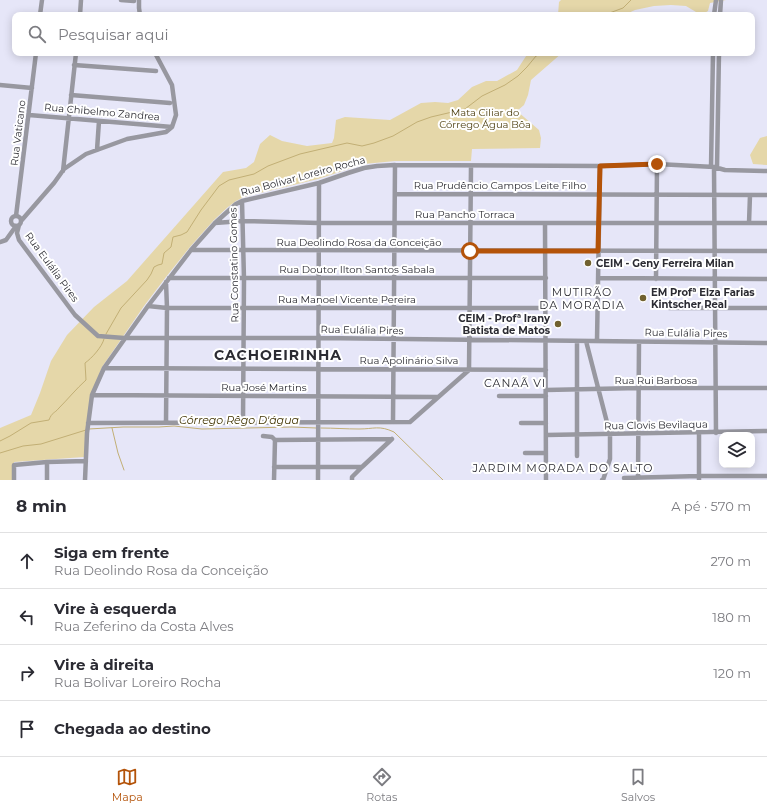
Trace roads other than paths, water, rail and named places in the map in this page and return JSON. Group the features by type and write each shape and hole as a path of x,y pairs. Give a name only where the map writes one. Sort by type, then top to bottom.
{"street":[{"path":"40,12 42,0"},
{"path":"80,12 82,0"},
{"path":"121,0 134,1"},
{"path":"140,0 140,12"},
{"path":"714,12 716,0"},
{"path":"720,12 721,0"},
{"name":"Rua Vaticano","path":"16,216 36,56"},
{"path":"63,171 76,56"},
{"path":"0,242 6,240 63,171 86,154 127,139 166,132 172,127 176,115 172,86 157,56"},
{"path":"713,56 716,432"},
{"path":"714,167 719,56"},
{"path":"74,65 156,71"},
{"path":"0,85 32,88"},
{"path":"71,95 170,103"},
{"name":"Rua Chibelmo Zandrea","path":"29,115 172,127"},
{"path":"97,150 100,121"},
{"path":"656,279 657,164"},
{"name":"Rua Bolivar Loreiro Rocha","path":"85,480 88,428 92,395 104,368 124,338 192,250 215,223 236,204 242,201 319,183 364,168 377,166 600,166 657,164 714,167 725,170 767,171"},
{"path":"393,422 395,165"},
{"path":"88,428 166,422 410,422 469,370 471,166"},
{"path":"597,341 600,166"},
{"path":"318,480 319,183"},
{"name":"Rua Prudêncio Campos Leite Filho","path":"395,194 767,195"},
{"path":"749,223 750,195"},
{"name":"Rua Constatino Gomes","path":"242,201 244,339"},
{"name":"Rua Eulália Pires","path":"19,224 13,224 11,221 12,218 16,216 19,217 19,224 17,233 19,240 76,315 98,336 124,338 319,338 767,343"},
{"name":"Rua Pancho Torraca","path":"215,223 242,221 319,223 767,223"},
{"path":"546,223 546,480"},
{"name":"Rua Deolindo Rosa da Conceição","path":"192,250 767,251"},
{"name":"Rua Doutor Ilton Santos Sabala","path":"168,280 319,278 546,278"},
{"path":"598,278 767,279"},
{"path":"166,422 168,280"},
{"name":"Rua Manoel Vicente Pereira","path":"148,306 167,308 546,308"},
{"path":"668,308 767,308"},
{"path":"243,422 244,339"},
{"path":"577,341 577,456"},
{"path":"586,341 610,434 610,459 602,480"},
{"path":"638,478 639,342"},
{"name":"Rua Apolinário Silva","path":"104,368 546,370"},
{"name":"Rua Rui Barbosa","path":"546,390 767,388"},
{"name":"Rua José Martins","path":"92,395 437,397"},
{"path":"499,396 546,396"},
{"path":"521,423 546,423"},
{"name":"Rua Clovis Bevilaqua","path":"546,436 767,431"},
{"path":"699,433 699,478"},
{"path":"263,436 272,437 275,440 392,439 352,477 352,480"},
{"path":"274,480 275,440"},
{"path":"525,453 546,453"},
{"path":"14,480 14,465 86,461"},
{"path":"47,480 49,462"},
{"path":"274,467 362,467"},
{"path":"624,478 767,476"}],"waterway":[{"name":"Córrego Rêgo D'água","path":"612,12 623,8 631,0"},
{"path":"106,334 121,308 147,280 154,267 162,264 164,253 171,247 173,237 187,232 219,186 229,180 254,174 268,166 300,154 347,143 362,146 374,143 393,136 417,122 465,109 482,96 505,85 518,76 536,56"},
{"path":"0,441 31,423 49,420 52,414 86,380 85,363 96,352 104,339"},
{"name":"Córrego Rêgo D'água","path":"89,429 174,426 202,429 292,427 316,428"},
{"path":"112,428 124,470"},
{"name":"Córrego Rêgo D'água","path":"321,428 380,428 394,432 443,480"},
{"name":"Córrego Rêgo D'água","path":"0,453 23,446 41,444 86,430"}],"place":[{"name":"CEIM - Geny Ferreira Milan","path":"588,263"},
{"name":"EM Profª Elza Farias Kintscher Real","path":"643,298"},
{"name":"CEIM - Profª Irany Batista de Matos","path":"558,324"}],"district":[{"name":"MUTIRÃO DA MORADIA","path":"582,298"},
{"name":"CACHOEIRINHA","path":"278,355"},
{"name":"CANAÃ VI","path":"515,383"},
{"name":"JARDIM MORADA DO SALTO","path":"563,468"}],"park label":[{"name":"Mata Ciliar do Córrego Água Bôa","path":"485,118"}]}
